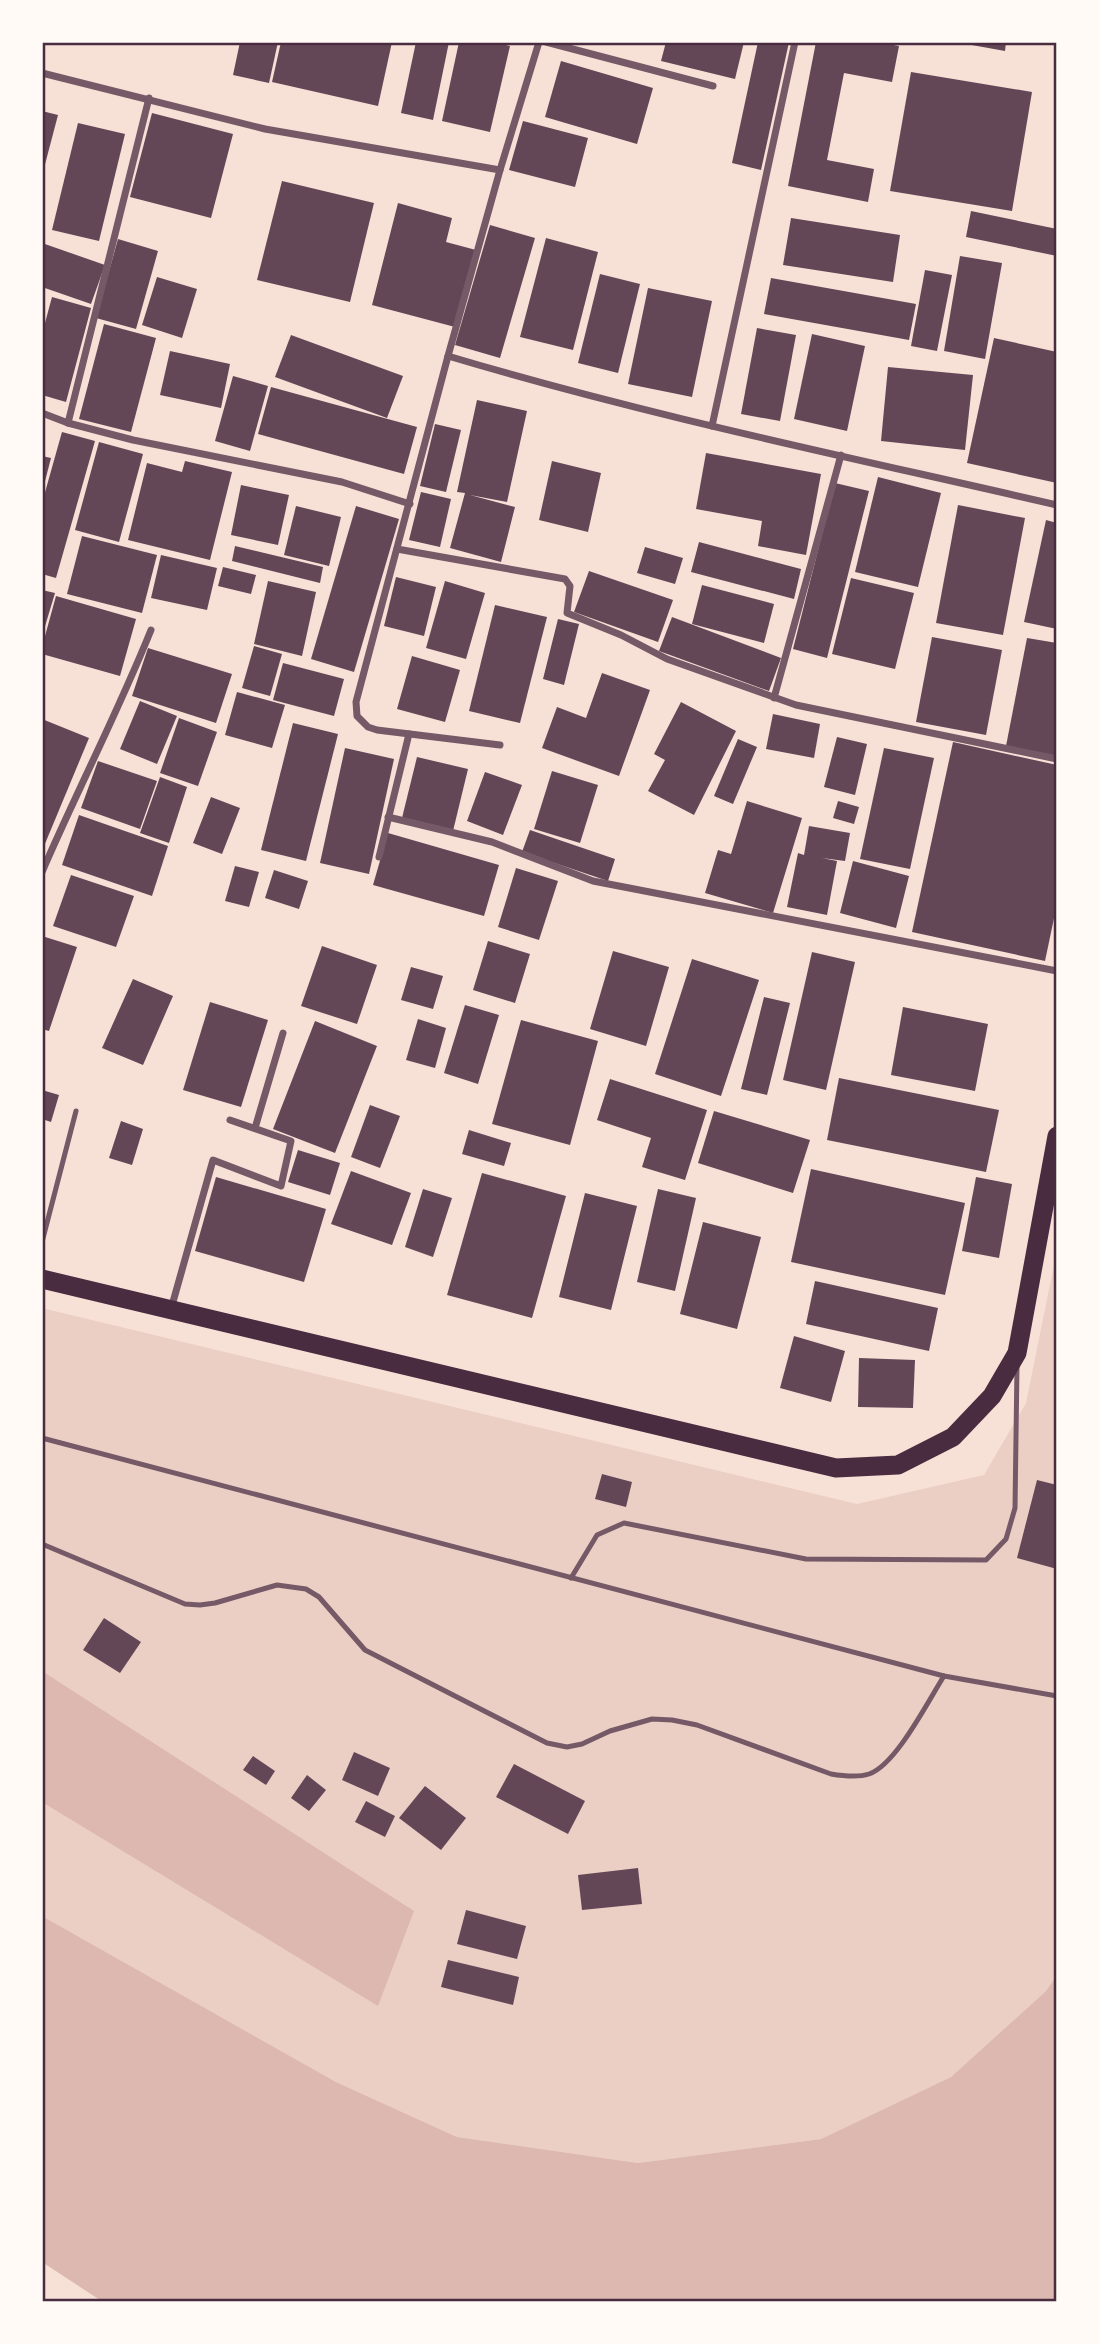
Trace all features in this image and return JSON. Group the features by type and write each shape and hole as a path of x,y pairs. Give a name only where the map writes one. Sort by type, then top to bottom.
{"highway":[{"path":"42,1279 836,1468 898,1465 953,1437 992,1396 1017,1353 1057,1136"}],"street":[{"path":"500,745 377,730 368,727 357,716 356,702 448,356 538,42"},
{"path":"546,42 713,86"},
{"path":"712,426 795,42"},
{"path":"42,73 265,129 500,170"},
{"path":"68,423 149,98"},
{"path":"448,356 712,426 1057,505"},
{"path":"42,414 133,440 342,482 410,504"},
{"path":"774,698 841,455"},
{"path":"397,549 565,579 570,586 568,612 574,616 621,635 667,659 774,698 796,705 1057,759"},
{"path":"42,872 151,630"},
{"path":"379,857 409,734"},
{"path":"388,817 492,842 593,881 1057,971"},
{"path":"255,1128 283,1033"},
{"path":"171,1309 213,1160 281,1186 291,1141 230,1120"}],"lane":[{"path":"42,1242 76,1111"},
{"path":"571,1578 597,1535 624,1523 806,1559 986,1560 1006,1539 1015,1508 1017,1353"},
{"path":"42,1438 944,1676 1057,1696"},
{"path":"42,1544 185,1604 215,1603 277,1586 306,1590 319,1597 365,1650 547,1742 567,1747 652,1718 697,1725 831,1774 852,1777 868,1775 892,1757 944,1676"}],"shaded area":[{"path":"1057,1250 1057,1975 1046,1991 951,2077 821,2139 638,2163 457,2137 336,2082 42,1916 42,1308 857,1504 984,1475 1026,1403"},
{"path":"42,1671 414,1911 378,2006 42,1802"},
{"path":"42,1916 336,2082 457,2137 638,2163 821,2139 951,2077 1046,1991 1057,1975 1057,2302 103,2302 42,2262"}],"building":[{"path":"240,42 278,42 269,83 233,75"},
{"path":"281,42 392,42 378,106 272,82"},
{"path":"416,42 449,42 433,120 401,113"},
{"path":"459,42 493,42 510,46 490,132 442,121"},
{"path":"666,42 744,42 735,79 661,61"},
{"path":"758,42 789,42 761,170 732,163"},
{"path":"816,42 878,42 899,46 892,82 844,73 827,160 874,169 868,202 788,186"},
{"path":"955,42 1006,42 1005,51"},
{"path":"561,61 653,88 637,144 545,117"},
{"path":"911,72 1032,92 1012,211 890,191"},
{"path":"42,111 58,115 43,172 42,172"},
{"path":"152,113 233,134 211,218 130,197"},
{"path":"523,121 588,138 575,187 509,170"},
{"path":"78,123 125,134 99,241 52,230"},
{"path":"282,181 374,203 350,302 257,280"},
{"path":"398,203 452,218 446,242 476,250 455,327 372,305"},
{"path":"971,211 1057,229 1057,256 966,237"},
{"path":"791,218 900,235 893,282 783,265"},
{"path":"490,225 535,238 500,358 455,345"},
{"path":"546,238 598,252 573,350 520,337"},
{"path":"118,239 158,251 136,329 96,318"},
{"path":"42,243 105,265 91,304 42,287"},
{"path":"960,256 1002,263 985,359 944,351"},
{"path":"925,270 952,275 937,351 911,346"},
{"path":"600,274 640,284 618,373 578,363"},
{"path":"157,277 197,289 182,338 142,325"},
{"path":"771,278 916,304 909,340 764,314"},
{"path":"648,288 712,301 692,397 628,384"},
{"path":"52,297 91,308 66,402 42,395 42,334"},
{"path":"104,324 156,338 131,432 79,419"},
{"path":"757,328 796,335 780,421 741,414"},
{"path":"812,334 865,346 847,431 794,419"},
{"path":"291,335 403,376 387,418 275,377"},
{"path":"994,338 1057,352 1057,483 967,463"},
{"path":"170,351 230,364 221,408 160,395"},
{"path":"888,367 973,375 965,450 881,441"},
{"path":"233,376 268,386 250,451 215,441"},
{"path":"271,387 417,427 404,474 258,434"},
{"path":"477,400 527,411 507,502 470,495 515,507 501,562 450,548 465,493 457,492"},
{"path":"435,424 461,430 446,492 420,486"},
{"path":"62,432 95,441 56,578 42,574 42,503"},
{"path":"99,442 143,454 119,542 75,530"},
{"path":"706,453 821,474 806,555 758,546 762,521 696,509"},
{"path":"42,456 51,458 43,489 42,489"},
{"path":"185,461 232,472 210,560 128,540 147,463 182,472"},
{"path":"552,461 601,473 588,532 539,520"},
{"path":"878,477 941,493 918,587 855,572"},
{"path":"835,483 869,491 827,658 793,649"},
{"path":"241,485 289,495 278,545 231,535"},
{"path":"421,492 451,499 440,547 409,540"},
{"path":"958,505 1025,518 1003,635 936,623"},
{"path":"296,506 341,517 329,566 284,555"},
{"path":"356,506 399,519 354,672 311,659"},
{"path":"1046,520 1057,523 1057,629 1024,622"},
{"path":"82,536 157,555 142,613 67,594"},
{"path":"699,542 801,569 794,599 691,572"},
{"path":"235,546 323,567 320,583 232,561"},
{"path":"645,547 683,558 675,584 637,573"},
{"path":"161,555 217,568 207,610 151,598"},
{"path":"223,567 256,575 251,594 218,586"},
{"path":"589,571 673,600 658,642 574,612"},
{"path":"396,577 436,587 424,636 384,626"},
{"path":"851,578 914,593 895,669 832,654"},
{"path":"268,581 316,592 302,656 254,644"},
{"path":"445,581 485,593 466,659 426,648"},
{"path":"702,585 774,604 764,643 692,624"},
{"path":"42,590 55,593 43,633 42,633"},
{"path":"56,596 136,619 120,676 42,654"},
{"path":"495,605 547,617 520,723 469,711"},
{"path":"672,617 781,658 769,691 659,651"},
{"path":"558,619 579,624 564,685 543,679"},
{"path":"932,637 1002,650 986,735 916,722"},
{"path":"1027,638 1057,643 1057,756 1006,746"},
{"path":"254,646 282,654 270,696 242,688"},
{"path":"148,648 232,674 216,723 132,696"},
{"path":"412,656 460,670 445,722 397,709"},
{"path":"283,663 344,679 334,716 273,700"},
{"path":"602,673 650,690 619,776 542,748 557,707 586,718"},
{"path":"237,692 285,705 272,748 225,735"},
{"path":"140,701 177,716 157,764 120,749"},
{"path":"681,702 736,731 694,815 648,791 665,760 654,754"},
{"path":"773,714 820,724 814,758 766,749"},
{"path":"179,718 217,732 198,786 160,773"},
{"path":"42,719 89,738 42,851"},
{"path":"293,723 338,734 306,861 261,850"},
{"path":"837,737 867,744 855,795 824,787"},
{"path":"738,739 757,747 733,804 714,796"},
{"path":"953,742 1057,765 1057,904 1045,961 912,932"},
{"path":"345,748 394,759 369,874 320,863"},
{"path":"884,748 934,758 910,869 860,859"},
{"path":"417,757 468,769 453,831 402,818"},
{"path":"98,761 157,781 140,829 81,808"},
{"path":"552,771 598,785 580,843 534,829"},
{"path":"485,772 522,785 503,835 467,821"},
{"path":"160,777 187,787 169,843 140,833"},
{"path":"211,797 240,808 222,854 193,843"},
{"path":"747,801 802,818 773,913 705,893 718,850 731,854"},
{"path":"838,801 859,807 854,824 833,818"},
{"path":"79,815 168,846 152,896 62,865"},
{"path":"809,826 850,833 845,861 822,858 837,861 827,915 787,907 798,853 804,855"},
{"path":"530,830 615,859 608,881 522,852"},
{"path":"388,833 499,865 484,916 373,885"},
{"path":"853,861 909,876 896,928 840,913"},
{"path":"235,866 259,872 249,907 225,901"},
{"path":"516,868 558,881 539,940 498,927"},
{"path":"274,870 308,881 299,909 265,898"},
{"path":"71,875 134,896 116,947 53,926"},
{"path":"42,936 77,947 49,1031 42,1029"},
{"path":"488,941 530,954 515,1003 473,990"},
{"path":"322,946 377,965 357,1024 301,1006"},
{"path":"613,951 669,967 646,1046 590,1029"},
{"path":"812,952 855,962 826,1090 783,1080"},
{"path":"692,959 759,980 721,1096 655,1074"},
{"path":"411,967 443,976 433,1009 401,1000"},
{"path":"133,979 173,996 143,1065 102,1048"},
{"path":"764,997 790,1003 767,1095 741,1089"},
{"path":"210,1002 268,1020 241,1107 183,1090"},
{"path":"465,1005 499,1015 478,1084 444,1073"},
{"path":"903,1007 988,1024 975,1091 891,1075"},
{"path":"418,1019 446,1028 435,1068 406,1060"},
{"path":"521,1020 598,1041 570,1145 492,1124"},
{"path":"315,1021 377,1046 335,1153 273,1129"},
{"path":"839,1078 999,1110 986,1172 827,1140"},
{"path":"610,1079 707,1110 685,1180 642,1167 651,1138 597,1120"},
{"path":"42,1090 59,1095 51,1122 42,1119"},
{"path":"370,1105 400,1116 380,1168 351,1157"},
{"path":"714,1111 810,1140 793,1193 698,1163"},
{"path":"121,1121 143,1129 132,1165 109,1158"},
{"path":"469,1130 511,1143 504,1166 462,1154"},
{"path":"298,1150 340,1163 330,1195 288,1182"},
{"path":"811,1169 965,1203 945,1295 791,1262"},
{"path":"351,1171 411,1193 392,1245 331,1224"},
{"path":"482,1173 566,1196 532,1318 447,1295"},
{"path":"216,1177 326,1209 304,1282 195,1251"},
{"path":"976,1177 1012,1184 999,1258 962,1251"},
{"path":"423,1189 452,1198 433,1257 405,1247"},
{"path":"658,1189 696,1198 675,1291 637,1282"},
{"path":"585,1193 637,1206 611,1310 559,1297"},
{"path":"703,1222 761,1237 737,1329 680,1314"},
{"path":"815,1281 938,1308 929,1351 806,1324"},
{"path":"794,1336 845,1351 831,1402 780,1388"},
{"path":"859,1358 915,1360 913,1408 858,1407"},
{"path":"602,1474 632,1482 626,1507 595,1499"},
{"path":"1037,1480 1057,1485 1057,1569 1017,1558"},
{"path":"104,1618 141,1642 120,1673 83,1650"},
{"path":"354,1752 390,1768 378,1796 342,1780"},
{"path":"253,1756 275,1771 266,1785 243,1770"},
{"path":"514,1764 585,1801 568,1834 496,1797"},
{"path":"307,1775 326,1790 309,1811 291,1798"},
{"path":"425,1786 466,1818 441,1850 399,1818"},
{"path":"366,1801 395,1816 385,1837 355,1822"},
{"path":"638,1868 642,1904 582,1910 578,1875"},
{"path":"466,1910 526,1926 517,1959 457,1944"},
{"path":"448,1960 519,1977 513,2005 441,1987"}]}
